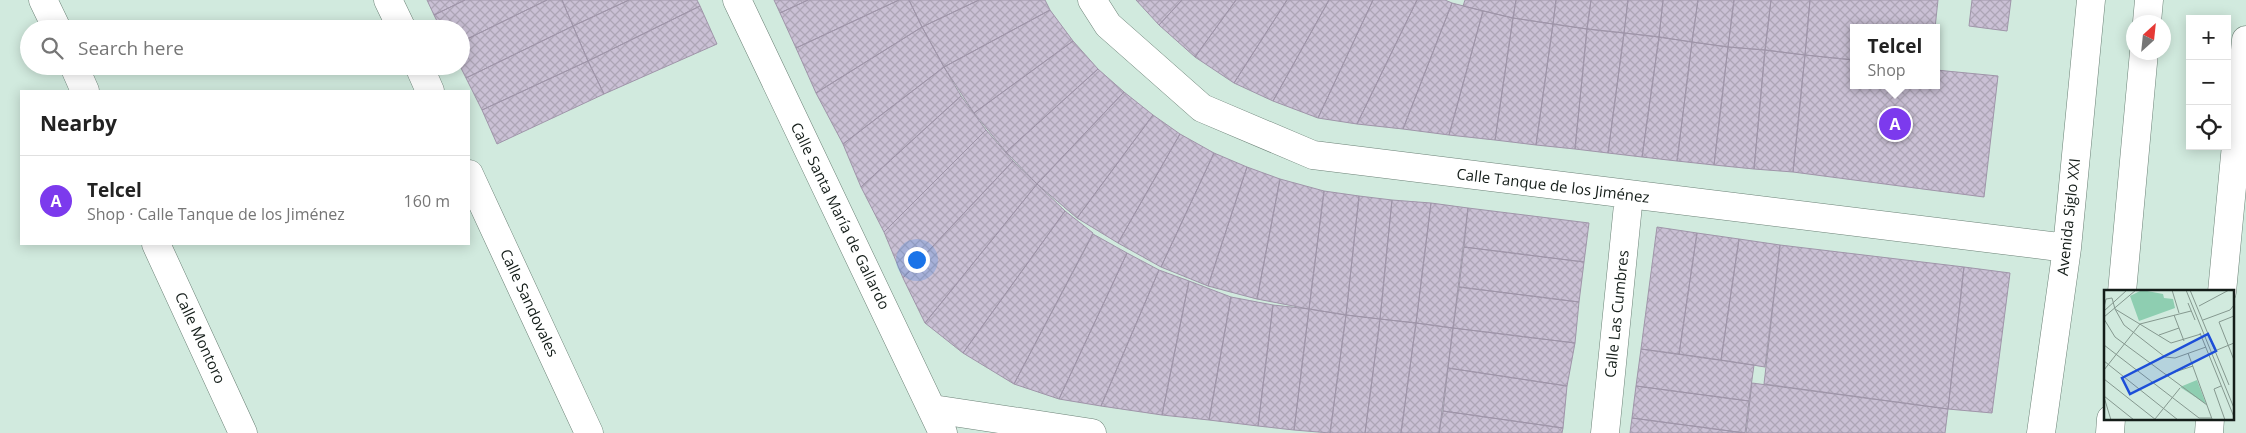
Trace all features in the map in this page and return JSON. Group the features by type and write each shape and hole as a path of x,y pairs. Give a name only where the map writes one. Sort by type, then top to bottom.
{"main road":[{"path":"43,0 53,20"},
{"path":"388,0 398,20"},
{"name":"Calle Santa María de Gallardo","path":"737,0 938,421"},
{"name":"Calle Tanque de los Jiménez","path":"1092,0 1108,25 1202,108 1313,155 2067,248"},
{"name":"Avenida Siglo XXI","path":"2041,433 2067,248 2091,0"},
{"path":"2148,15 2149,0"},
{"path":"2222,290 2244,93 2246,40"},
{"path":"2122,290 2143,60"},
{"path":"78,75 86,90"},
{"path":"423,75 430,90"},
{"name":"Calle Sandovales","path":"470,176 589,433"},
{"name":"Calle Las Cumbres","path":"1605,433 1629,195"},
{"name":"Calle Montoro","path":"156,245 243,433"},
{"path":"2110,433 2111,420"},
{"path":"2209,433 2210,420"},
{"path":"938,421 1092,433"}],"building":[{"path":"427,0 465,0 434,15"},
{"path":"465,0 547,0 470,38 470,20 436,20 434,15"},
{"path":"547,0 562,0 573,26 466,78 464,75 470,75 470,38"},
{"path":"562,0 629,0 573,26"},
{"path":"629,0 697,0 700,6 588,61 573,26"},
{"path":"774,0 808,0 780,13"},
{"path":"808,0 899,0 796,48 780,13"},
{"path":"899,0 909,0 922,27 816,93 796,48"},
{"path":"909,0 979,0 922,27"},
{"path":"979,0 1045,0 1050,10 944,67 922,27"},
{"path":"1136,0 1182,0 1159,25"},
{"path":"1182,0 1236,0 1195,57 1159,25"},
{"path":"1236,0 1287,0 1234,83 1195,57"},
{"path":"1287,0 1329,0 1273,101 1234,83"},
{"path":"1329,0 1373,0 1318,118 1273,101"},
{"path":"1373,0 1417,0 1357,124 1318,118"},
{"path":"1417,0 1445,0 1452,3 1403,129 1357,124"},
{"path":"1465,0 1516,0 1513,18 1463,6"},
{"path":"1516,0 1556,0 1553,24 1513,18"},
{"path":"1556,0 1591,0 1587,29 1553,24"},
{"path":"1591,0 1628,0 1624,33 1587,29"},
{"path":"1628,0 1663,0 1659,37 1624,33"},
{"path":"1663,0 1698,0 1692,42 1659,37"},
{"path":"1698,0 1734,0 1728,47 1692,42"},
{"path":"1734,0 1771,0 1765,50 1728,47"},
{"path":"1771,0 1810,0 1805,55 1765,50"},
{"path":"1810,0 1938,0 1935,24 1850,24 1850,60 1805,55"},
{"path":"1972,0 2011,0 2007,31 1969,26"},
{"path":"1452,3 1483,11 1449,135 1403,129"},
{"path":"700,6 717,44 604,94 588,61"},
{"path":"1050,10 1073,41 974,113 944,67"},
{"path":"1483,11 1513,18 1495,140 1449,135"},
{"path":"1513,18 1553,24 1536,145 1495,140"},
{"path":"1553,24 1587,29 1575,149 1536,145"},
{"path":"573,26 588,61 482,110 466,78"},
{"path":"922,27 944,67 843,144 816,93"},
{"path":"1587,29 1624,33 1608,153 1575,149"},
{"path":"1624,33 1659,37 1642,157 1608,153"},
{"path":"1659,37 1692,42 1677,161 1642,157"},
{"path":"1073,41 1098,69 1006,152 974,113"},
{"path":"1692,42 1728,47 1714,165 1677,161"},
{"path":"1728,47 1765,50 1754,169 1714,165"},
{"path":"1765,50 1805,55 1793,172 1754,169"},
{"path":"1805,55 1850,60 1850,89 1940,89 1940,70 1998,76 1984,197 1793,172"},
{"path":"588,61 604,94 497,144 482,110"},
{"path":"944,67 961,96 861,187 843,144"},
{"path":"1098,69 1124,92 1037,184 1006,152"},
{"path":"1124,92 1153,115 1077,218 1037,184"},
{"path":"961,96 986,130 884,232 861,187"},
{"path":"1153,115 1180,134 1118,243 1077,218"},
{"path":"986,130 1013,161 903,278 884,232"},
{"path":"1180,134 1214,153 1161,267 1118,243"},
{"path":"1214,153 1247,167 1208,286 1161,267"},
{"path":"1013,161 1037,184 925,323 903,278"},
{"path":"1247,167 1280,179 1257,299 1208,286"},
{"path":"1280,179 1324,191 1309,309 1257,299"},
{"path":"1037,184 1065,211 963,353 925,323"},
{"path":"1324,191 1359,196 1346,315 1309,309"},
{"path":"1359,196 1392,200 1380,319 1346,315"},
{"path":"1392,200 1431,203 1416,323 1380,319"},
{"path":"1431,203 1468,208 1453,328 1416,323"},
{"path":"1468,208 1589,223 1584,262 1464,247"},
{"path":"1065,211 1093,233 1014,384 963,353"},
{"path":"1657,227 1697,233 1679,354 1641,349"},
{"path":"1697,233 1739,239 1721,360 1679,354"},
{"path":"1093,234 1127,253 1059,399 1014,384"},
{"path":"1739,239 1780,245 1765,367 1721,360"},
{"path":"1780,245 1964,267 1948,409 1764,384"},
{"path":"1464,247 1584,262 1579,302 1459,287"},
{"path":"1127,253 1159,270 1101,406 1059,399"},
{"path":"1964,267 2010,273 1992,413 1948,409"},
{"path":"1159,270 1189,281 1162,415 1101,406"},
{"path":"1189,281 1231,297 1209,420 1162,415"},
{"path":"1459,287 1579,302 1575,343 1453,328"},
{"path":"1231,297 1273,305 1258,426 1209,420"},
{"path":"1273,305 1309,309 1294,430 1258,426"},
{"path":"1309,309 1346,315 1330,433 1294,430"},
{"path":"1346,315 1380,319 1365,433 1330,433"},
{"path":"1380,319 1416,323 1401,433 1365,433"},
{"path":"1416,323 1453,328 1439,433 1401,433"},
{"path":"1453,328 1575,343 1567,386 1448,368"},
{"path":"1641,349 1754,365 1749,401 1636,386"},
{"path":"1448,368 1567,386 1563,428 1443,411"},
{"path":"1752,383 1948,409 1945,433 1746,433"},
{"path":"1636,386 1749,401 1745,433 1632,418"},
{"path":"1443,411 1563,428 1562,433 1439,433"},
{"path":"1632,418 1745,433 1630,433"}],"place":[{"name":"Telcel","path":"1895,124"}]}
